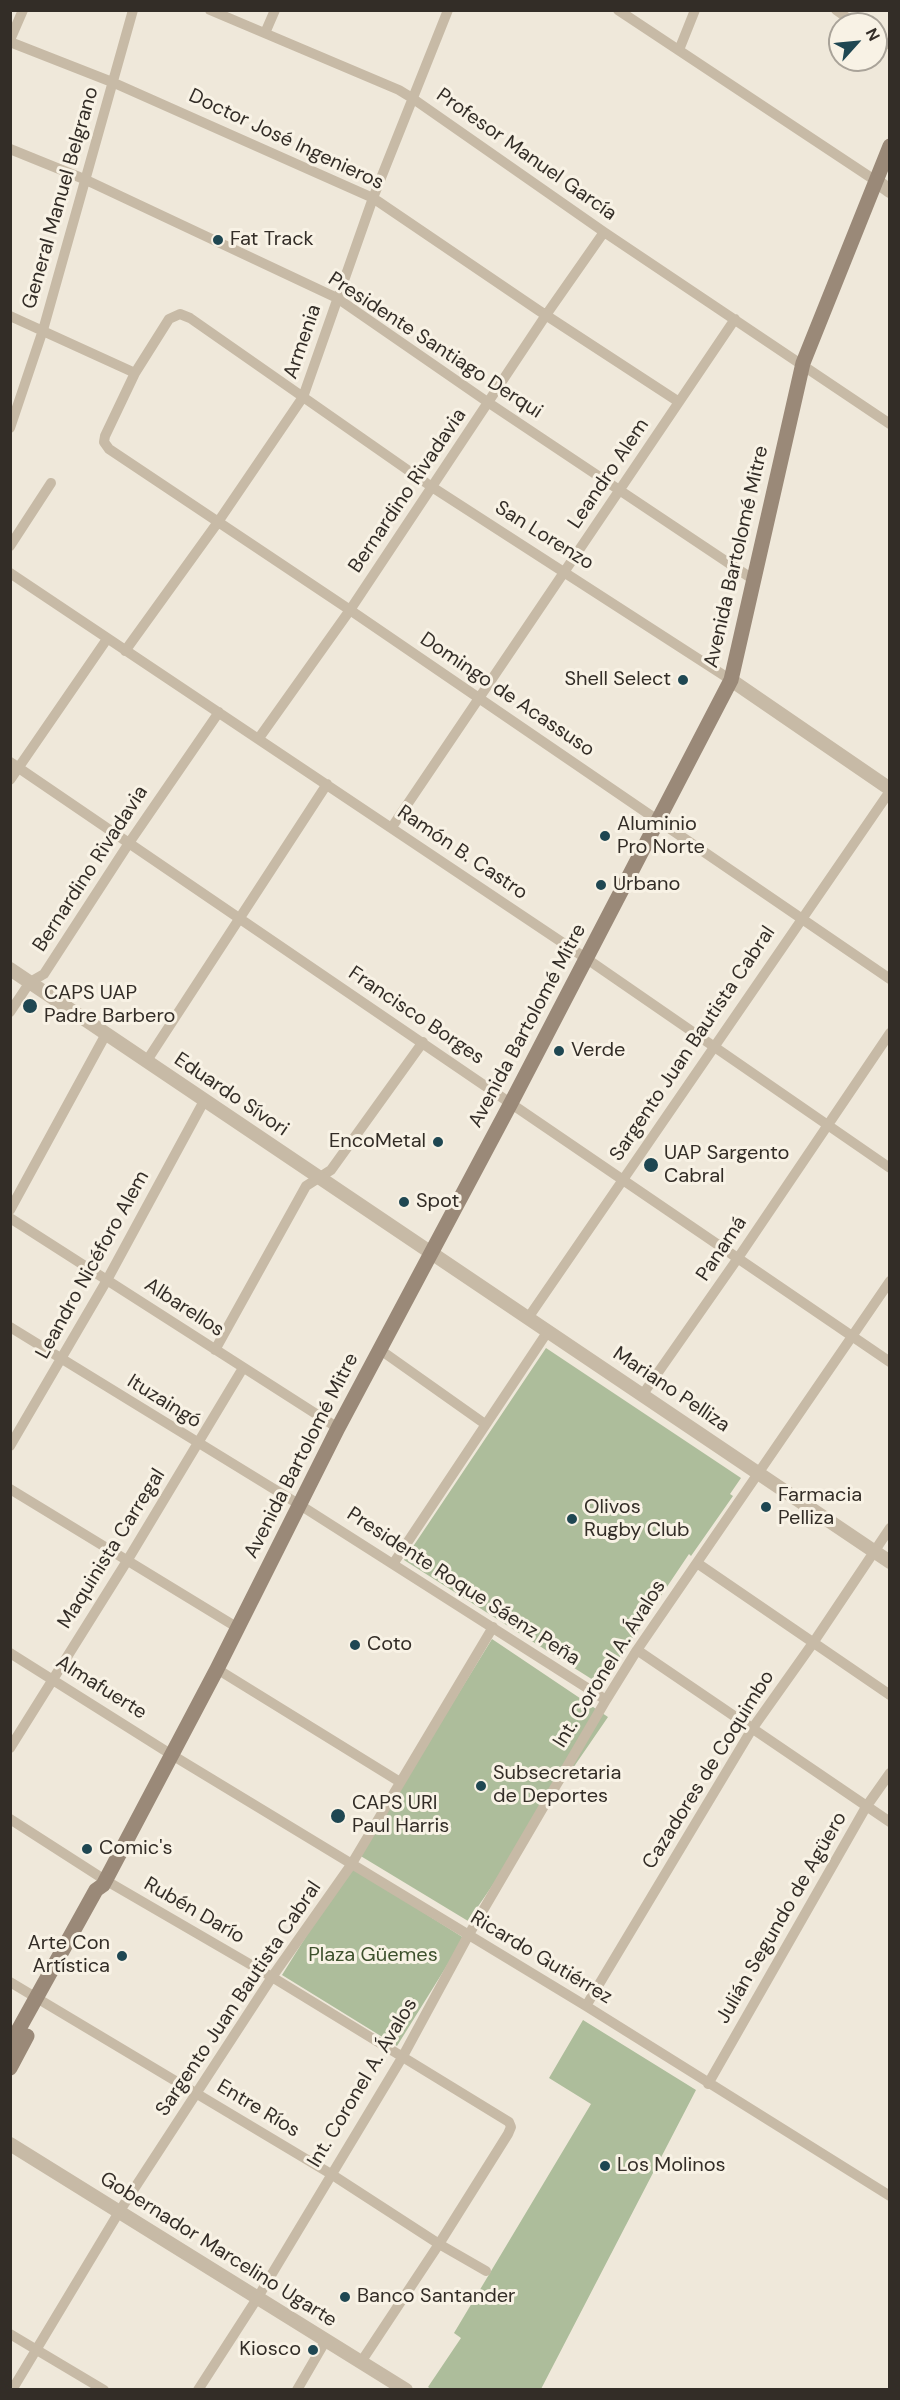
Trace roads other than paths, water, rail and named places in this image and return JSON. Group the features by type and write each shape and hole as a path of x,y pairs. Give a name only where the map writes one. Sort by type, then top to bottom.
{"main road":[{"name":"Avenida Bartolomé Mitre","path":"10,2045 40,2001 102,1899 104,1883 217,1669 338,1428 511,1103 731,680 803,363 890,146"},
{"name":"Avenida Bartolomé Mitre","path":"10,2068 40,2001"}],"street":[{"path":"10,41 23,10"},
{"name":"General Manuel Belgrano","path":"10,428 43,330 133,10"},
{"name":"Profesor Manuel García","path":"210,10 399,90 604,232 803,363 890,424"},
{"path":"265,33 275,10"},
{"name":"Armenia","path":"125,651 218,522 303,397 374,198 448,10"},
{"path":"618,10 890,191"},
{"path":"679,50 695,10"},
{"name":"Doctor José Ingenieros","path":"10,41 112,82 374,198 679,402"},
{"name":"Presidente Santiago Derqui","path":"10,149 84,179 337,298 489,403 754,580"},
{"name":"Bernardino Rivadavia","path":"259,738 350,610 546,315 604,232"},
{"name":"San Lorenzo","path":"135,373 169,319 180,314 190,318 432,487 731,680 890,790"},
{"path":"10,316 135,373"},
{"name":"Leandro Alem","path":"392,827 735,319"},
{"name":"Domingo de Acassuso","path":"135,373 105,436 104,442 109,448 890,979"},
{"path":"10,546 51,483"},
{"name":"Ramón B. Castro","path":"10,573 106,639 327,783 890,1168"},
{"path":"10,780 14,765 106,639"},
{"name":"Bernardino Rivadavia","path":"10,1012 30,982 44,974 129,843 219,712"},
{"name":"Francisco Borges","path":"14,765 890,1362"},
{"path":"146,1062 327,783"},
{"name":"Sargento Juan Bautista Cabral","path":"528,1318 890,790"},
{"name":"Eduardo Sívori","path":"10,969 430,1254"},
{"name":"Panamá","path":"643,1394 890,1033"},
{"path":"10,1210 106,1034"},
{"path":"215,1350 306,1186 331,1170 423,1042"},
{"name":"Leandro Nicéforo Alem","path":"10,1446 107,1280 204,1101"},
{"name":"Albarellos","path":"10,1218 338,1428"},
{"name":"Mariano Pelliza","path":"430,1254 643,1394 890,1562"},
{"name":"Int. Coronel A. Ávalos","path":"198,2390 258,2297 403,2056 468,1936 637,1650 890,1281"},
{"name":"Ituzaingó","path":"10,1327 300,1505"},
{"path":"393,1564 548,1331"},
{"path":"379,1349 485,1424"},
{"name":"Maquinista Carregal","path":"10,1748 127,1561 243,1368"},
{"path":"10,1489 238,1628"},
{"name":"Presidente Roque Sáenz Peña","path":"300,1505 606,1700"},
{"name":"Cazadores de Coquimbo","path":"586,2006 752,1728 890,1528"},
{"path":"697,1563 890,1695"},
{"name":"Sargento Juan Bautista Cabral","path":"12,2390 119,2212 272,1977 351,1865 492,1628"},
{"path":"637,1650 890,1822"},
{"name":"Almafuerte","path":"10,1653 172,1755"},
{"path":"217,1669 400,1782"},
{"name":"Ricardo Gutiérrez","path":"172,1755 586,2006 890,2196"},
{"name":"Julián Segundo de Agüero","path":"708,2084 866,1807 890,1773"},
{"name":"Rubén Darío","path":"10,1819 104,1883 272,1977 509,2122 511,2127 439,2244"},
{"name":"Entre Ríos","path":"10,1982 331,2174 439,2244 486,2271"},
{"name":"Gobernador Marcelino Ugarte","path":"10,2144 406,2390"},
{"path":"361,2362 439,2244"},
{"path":"10,2334 104,2390"},
{"path":"297,2390 326,2340"}],"place":[{"name":"Fat Track","path":"218,240"},
{"name":"Shell Select","path":"683,680"},
{"name":"Aluminio Pro Norte","path":"605,836"},
{"name":"Urbano","path":"601,885"},
{"name":"CAPS UAP Padre Barbero","path":"30,1006"},
{"name":"Verde","path":"559,1051"},
{"name":"EncoMetal","path":"438,1142"},
{"name":"UAP Sargento Cabral","path":"651,1165"},
{"name":"Spot","path":"404,1202"},
{"name":"Farmacia Pelliza","path":"766,1507"},
{"name":"Olivos Rugby Club","path":"572,1519"},
{"name":"Coto","path":"355,1645"},
{"name":"Subsecretaria de Deportes","path":"481,1786"},
{"name":"CAPS URI Paul Harris","path":"338,1816"},
{"name":"Comic's","path":"87,1849"},
{"name":"Arte Con Artística","path":"122,1956"},
{"name":"Los Molinos","path":"605,2166"},
{"name":"Banco Santander","path":"345,2297"},
{"name":"Kiosco","path":"313,2350"}],"park label":[{"name":"Plaza Güemes","path":"373,1956"}]}
